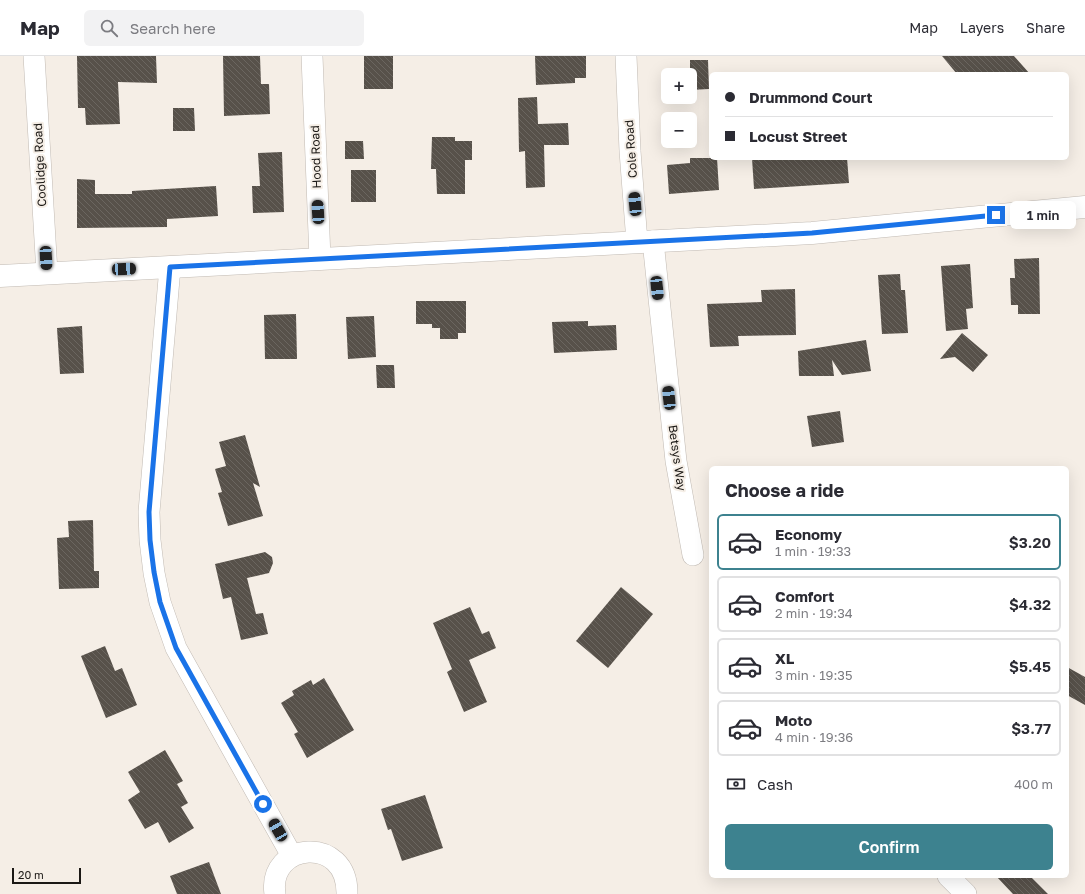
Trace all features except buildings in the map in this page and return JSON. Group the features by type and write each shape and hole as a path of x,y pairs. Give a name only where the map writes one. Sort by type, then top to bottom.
{"main road":[{"path":"0,276 812,233 1085,207"}],"street":[{"name":"Coolidge Road","path":"34,56 47,273"},
{"name":"Hood Road","path":"312,56 320,259"},
{"name":"Cole Road","path":"626,56 630,151 645,242"},
{"name":"Betsys Way","path":"645,242 676,461 693,555"},
{"path":"170,267 149,512 150,540 160,602 176,648 292,856"},
{"path":"275,894 274,881 278,871 284,863 292,856 302,852 312,851 322,853 339,864 347,883 347,894"},
{"path":"950,878 966,894"}],"route":[{"path":"263,804 176,648 160,602 154,572 150,540 149,512 170,267 812,233 996,215"}]}
